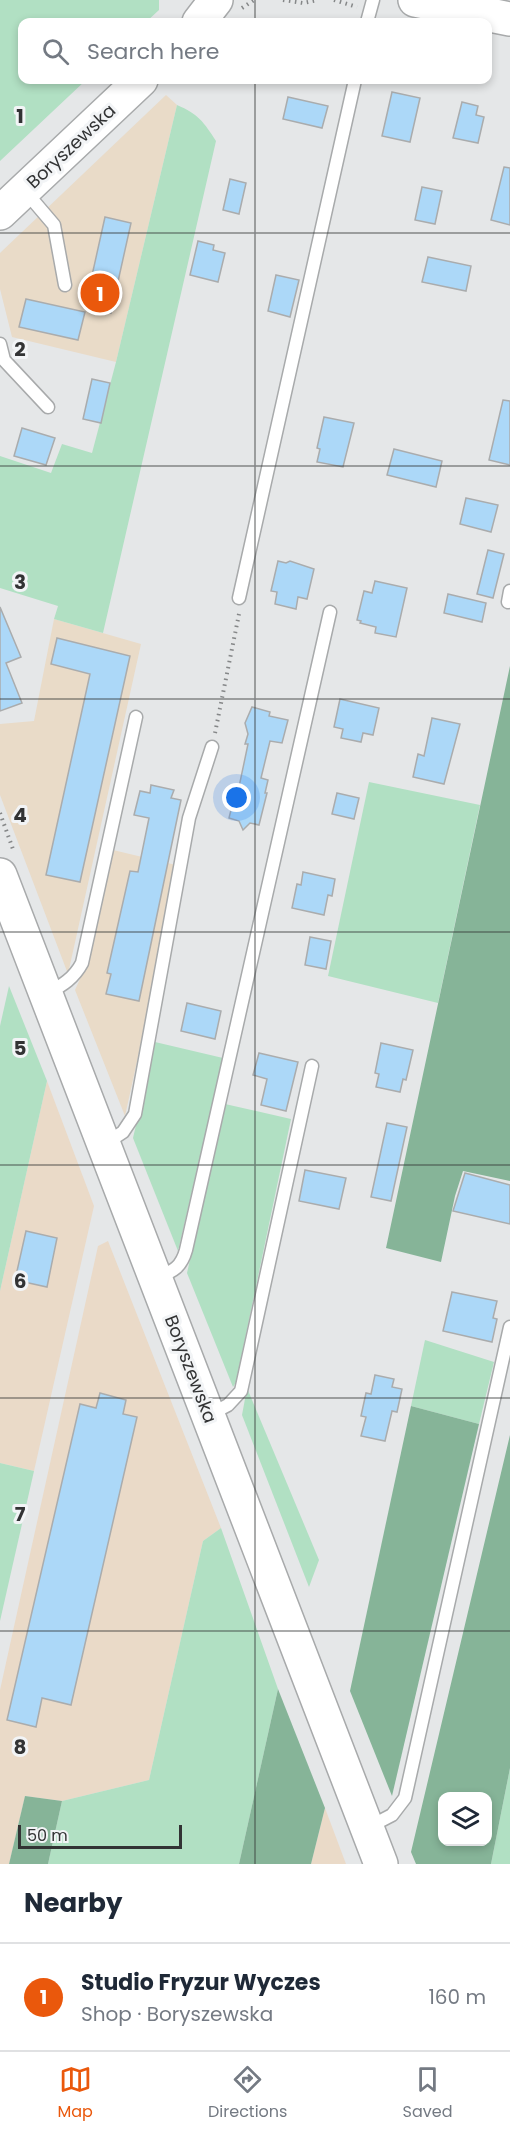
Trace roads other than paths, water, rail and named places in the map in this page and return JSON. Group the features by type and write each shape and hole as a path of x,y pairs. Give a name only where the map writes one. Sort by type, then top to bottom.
{"main road":[{"path":"202,18 216,0"},
{"path":"415,0 510,19"},
{"name":"Boryszewska","path":"0,213 137,84"},
{"name":"Boryszewska","path":"0,874 381,1864"}],"lane":[{"path":"368,18 373,0"},
{"path":"239,598 354,84"},
{"path":"24,190 54,225 65,285"},
{"path":"0,344 4,360 48,407"},
{"path":"156,1278 174,1270 183,1261 186,1250 330,612"},
{"path":"46,994 62,986 76,974 82,963 136,717"},
{"path":"103,1145 123,1132 135,1114 189,818 212,747"},
{"path":"208,1415 228,1405 241,1391 312,1066"},
{"path":"367,1828 392,1815 405,1798 510,1327"}],"place":[{"name":"Studio Fryzur Wyczes","path":"100,293"}]}
